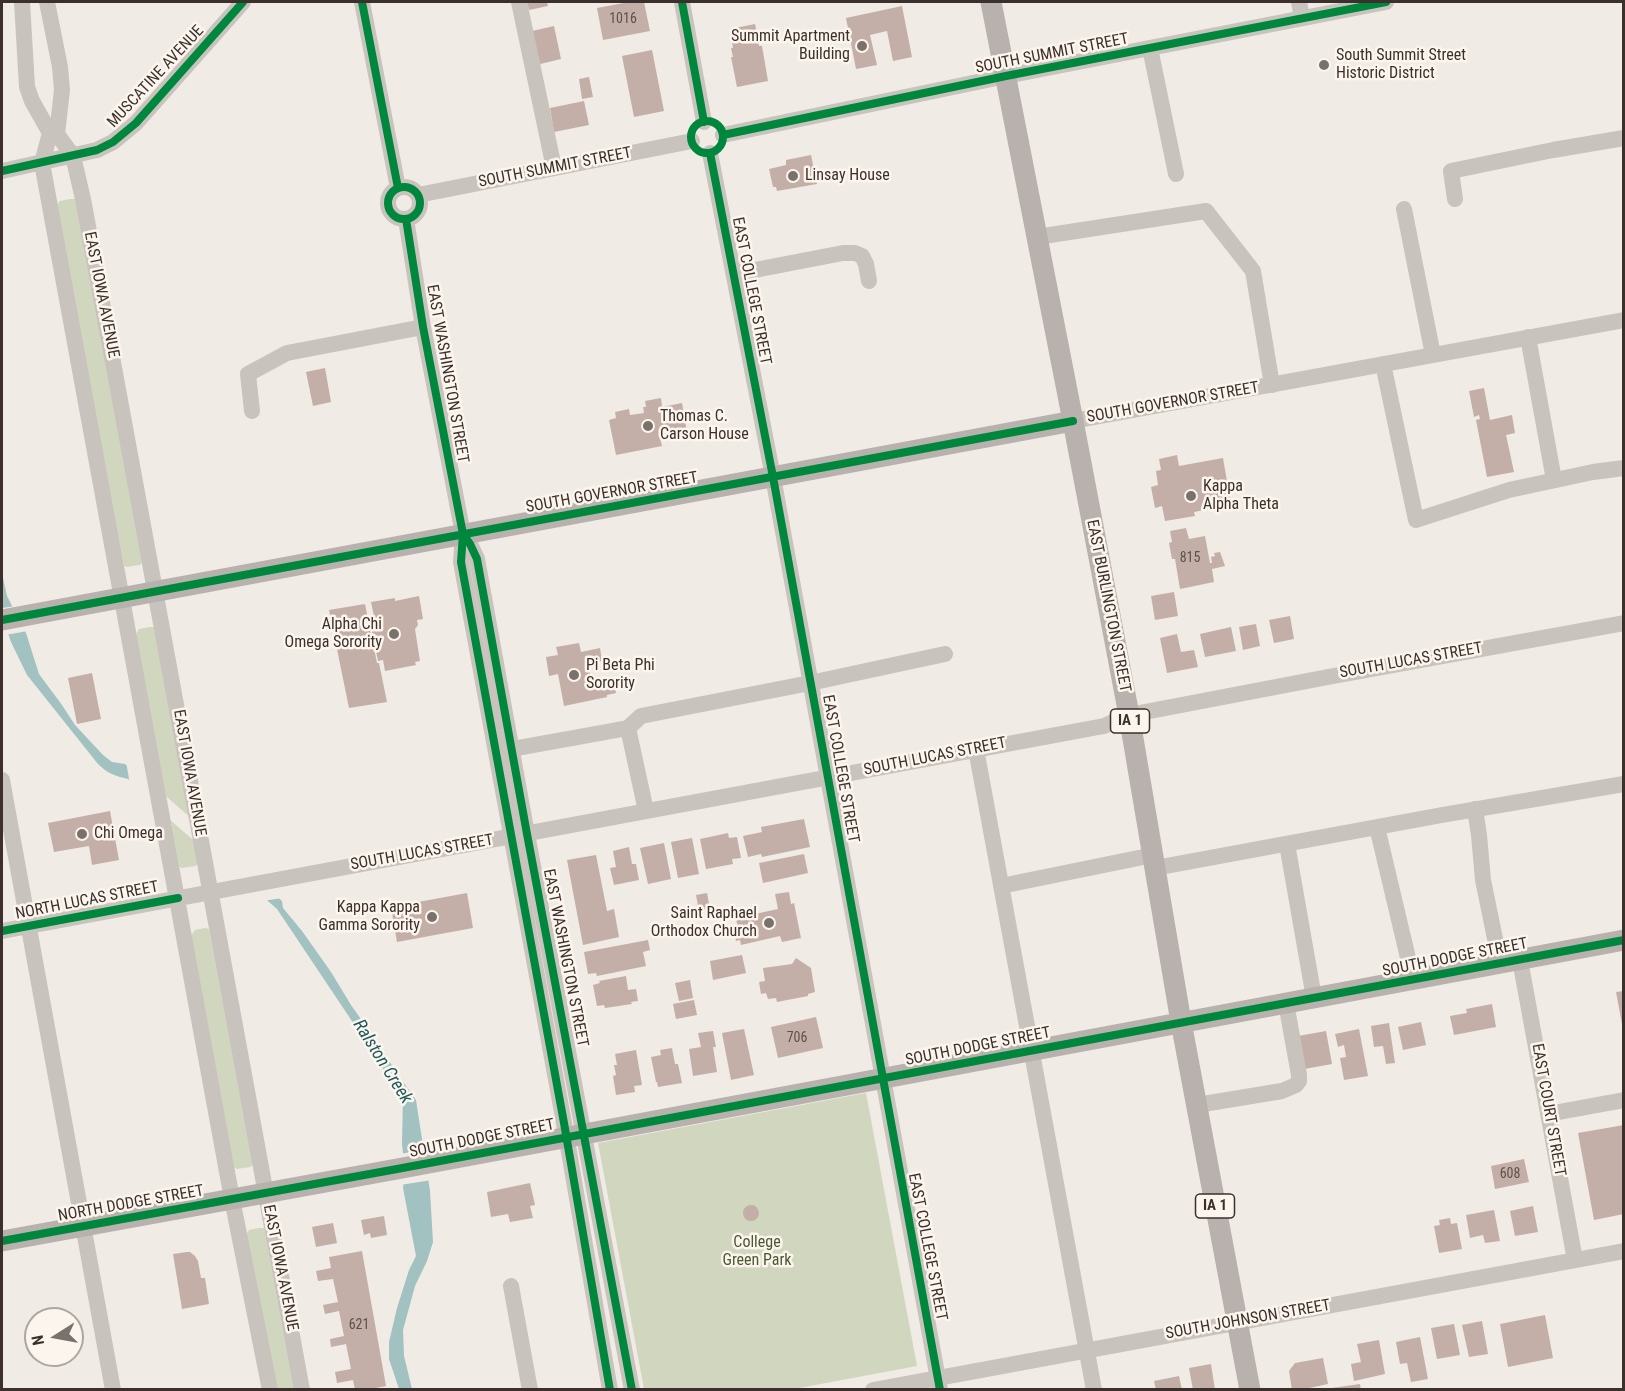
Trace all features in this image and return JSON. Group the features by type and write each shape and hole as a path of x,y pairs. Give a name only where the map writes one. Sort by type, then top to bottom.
{"main road":[{"name":"EAST BURLINGTON STREET","path":"991,2 1129,716 1181,1022 1250,1389"},
{"name":"SOUTH GOVERNOR STREET","path":"2,620 1073,421"},
{"name":"SOUTH DODGE STREET","path":"266,1193 1623,940"},
{"name":"NORTH DODGE STREET","path":"2,1241 266,1193"}],"street":[{"path":"22,2 27,87 50,133 42,164"},
{"name":"EAST IOWA AVENUE","path":"47,2 60,67 62,90 57,134 73,156 83,199 302,1389"},
{"name":"MUSCATINE AVENUE","path":"2,171 97,150 128,132 243,2"},
{"path":"362,2 398,188"},
{"path":"519,2 554,168"},
{"path":"682,2 704,122"},
{"name":"SOUTH SUMMIT STREET","path":"723,135 1150,48 1301,10 1386,2"},
{"path":"1150,48 1176,174"},
{"path":"704,122 718,125 723,135 721,145 710,153 700,151 692,141 694,129 704,122"},
{"path":"1455,199 1451,171 1623,138"},
{"name":"SOUTH SUMMIT STREET","path":"418,195 692,141"},
{"name":"EAST COLLEGE STREET","path":"710,153 939,1383"},
{"name":"EAST IOWA AVENUE","path":"42,164 232,1199 270,1389"},
{"path":"398,188 411,188 418,195 420,204 412,217 406,219 393,215 388,205 390,195 398,188"},
{"path":"1404,208 1433,355"},
{"path":"1037,237 1206,211 1254,271 1272,385"},
{"name":"EAST WASHINGTON STREET","path":"406,219 423,327 463,534 461,562 519,835 575,1135 632,1389"},
{"path":"734,274 843,252 862,256 869,281"},
{"name":"SOUTH GOVERNOR STREET","path":"1073,421 1623,320"},
{"path":"252,411 248,374 287,353 423,327"},
{"path":"1528,337 1554,480"},
{"path":"1383,364 1416,520 1509,490 1623,468"},
{"name":"EAST WASHINGTON STREET","path":"463,534 477,559 512,749 519,835"},
{"name":"SOUTH LUCAS STREET","path":"210,892 1104,726 1129,716 1328,676 1623,623"},
{"path":"512,749 628,728 641,716 945,654"},
{"path":"628,728 646,811"},
{"path":"976,749 1094,1389"},
{"path":"2,780 113,1389"},
{"path":"1001,886 1287,844 1623,784"},
{"name":"EAST COURT STREET","path":"1475,809 1483,880 1510,961 1548,1114 1575,1260"},
{"path":"1377,827 1413,979"},
{"path":"1287,844 1314,998"},
{"name":"NORTH LUCAS STREET","path":"2,931 210,892"},
{"path":"1197,1105 1282,1091 1296,1085 1299,1075 1286,1003"},
{"path":"1548,1114 1623,1100"},
{"name":"EAST WASHINGTON STREET","path":"575,1135 610,1389"},
{"name":"SOUTH JOHNSON STREET","path":"873,1389 939,1383 1086,1350 1623,1251"},
{"path":"511,1286 530,1389"}],"green space":[{"path":"75,199 77,206 142,563 140,565 126,567 124,565 56,206 60,201"},
{"path":"154,627 198,864 195,866 181,868 179,866 136,634 139,629"},
{"path":"209,929 253,1165 250,1167 237,1169 234,1167 191,936 195,930"},
{"name":"College Green Park","path":"866,1093 917,1366 794,1389 644,1389 598,1143"},
{"path":"264,1228 294,1389 274,1389 246,1235 249,1230"}],"water":[{"name":"Ralston Creek","path":"2,573 7,596 26,633 39,674 75,725 103,755 112,762 125,764 282,901 283,908 331,972 416,1100 430,1191 433,1242 415,1286 403,1330 404,1356 412,1389 399,1389 389,1359 389,1342 397,1308 416,1256 403,1188 405,1171 402,1144 403,1095 393,1087 380,1063 277,909 128,779 112,774 98,764 27,675 11,642 2,615"}],"pier":[{"path":"15,606 28,631 5,635 2,625 2,608"},
{"path":"126,761 282,898 263,901 130,785"},
{"path":"427,1149 432,1180 400,1185 402,1171 400,1154"}],"building":[{"path":"527,2 547,2 548,6 529,10"},
{"path":"629,2 644,2 650,31 603,40 597,8"},
{"name":"Summit Apartment Building","path":"902,6 912,57 893,61 887,31 870,35 877,65 856,69 846,18"},
{"path":"755,24 759,46 762,46 768,81 737,87 731,57 733,57 731,48 733,48 730,29"},
{"path":"554,26 561,59 540,64 532,31"},
{"path":"652,50 664,111 634,117 622,56"},
{"path":"589,77 593,97 582,99 579,79"},
{"path":"584,101 589,125 554,132 550,108"},
{"name":"Linsay House","path":"811,155 817,184 777,191 776,187 773,187 769,169 786,165 786,160"},
{"path":"325,368 331,402 313,406 306,372"},
{"path":"1484,388 1490,420 1512,415 1515,433 1506,435 1514,472 1487,477 1476,420 1480,419 1479,415 1474,417 1469,391"},
{"name":"Thomas C. Carson House","path":"661,398 662,407 682,403 687,432 660,438 662,446 616,455 609,420 616,418 615,412 629,409 630,415 644,413 645,401"},
{"name":"Kappa Alpha Theta","path":"1177,455 1179,466 1223,458 1231,505 1194,512 1195,516 1165,521 1162,506 1155,508 1151,487 1158,485 1156,471 1161,470 1159,459"},
{"path":"1186,528 1189,539 1205,536 1210,563 1212,563 1211,557 1215,556 1214,553 1220,552 1225,566 1212,569 1214,582 1180,589 1175,559 1172,559 1169,543 1172,542 1170,531"},
{"path":"1174,592 1178,616 1155,620 1151,596"},
{"name":"Alpha Chi Omega Sorority","path":"419,596 423,619 417,620 418,625 415,629 420,661 415,662 416,665 385,671 383,660 378,661 372,631 377,630 371,602 395,598 395,601"},
{"path":"365,604 387,702 349,708 329,610"},
{"path":"1290,616 1294,639 1274,643 1269,620"},
{"path":"1256,624 1260,646 1243,650 1239,627"},
{"path":"1231,627 1236,651 1205,657 1200,634"},
{"path":"1177,634 1181,652 1194,650 1198,667 1167,673 1160,638"},
{"name":"Pi Beta Phi Sorority","path":"579,643 581,652 600,648 602,661 588,664 592,683 614,681 616,693 564,706 558,674 549,676 546,657 558,655 556,647"},
{"path":"92,673 101,719 77,724 68,678"},
{"name":"Chi Omega","path":"110,811 119,860 92,865 89,846 54,852 48,823"},
{"path":"804,819 810,847 762,857 761,854 748,857 743,836 762,832 761,827"},
{"path":"728,833 729,838 737,837 741,858 732,859 733,864 706,869 700,839"},
{"path":"692,838 699,874 678,878 671,842"},
{"path":"664,843 671,879 648,884 640,848"},
{"path":"629,847 632,864 636,864 639,880 614,885 610,868 616,867 613,851"},
{"path":"804,854 808,873 763,883 759,863"},
{"path":"596,855 607,911 614,909 619,937 583,945 567,860"},
{"path":"789,892 791,904 794,903 801,938 782,942 780,936 741,945 740,940 736,941 734,930 738,929 736,918 778,909 775,894"},
{"name":"Kappa Kappa Gamma Sorority","path":"467,893 473,928 397,942 391,907"},
{"path":"707,893 710,909 699,911 696,895"},
{"path":"648,940 650,950 643,952 646,966 597,976 596,973 588,974 584,952"},
{"path":"742,955 746,973 713,980 710,961"},
{"path":"796,958 811,968 815,992 808,996 777,1002 776,998 768,999 766,993 761,994 759,982 765,981 763,968 792,964"},
{"path":"626,976 628,990 636,989 638,1001 605,1008 604,1005 597,1006 593,985 600,983 599,981"},
{"path":"690,980 693,998 679,1001 675,983"},
{"path":"1624,991 1624,1024 1622,1024 1616,992"},
{"path":"694,1000 697,1015 676,1019 673,1004"},
{"path":"1492,1004 1496,1027 1454,1035 1450,1016 1467,1013 1466,1009"},
{"path":"816,1017 823,1048 778,1058 771,1027"},
{"path":"1421,1022 1426,1045 1403,1050 1398,1027"},
{"path":"1389,1023 1395,1063 1386,1064 1383,1046 1374,1047 1371,1026"},
{"path":"744,1029 754,1075 731,1080 722,1033"},
{"path":"1359,1029 1368,1076 1344,1080 1340,1058 1346,1057 1344,1045 1338,1047 1335,1034"},
{"path":"713,1031 717,1072 693,1076 689,1049 701,1047 698,1033"},
{"path":"1326,1031 1332,1064 1304,1069 1298,1036"},
{"path":"672,1048 682,1083 658,1087 651,1057 661,1055 660,1050"},
{"path":"636,1050 642,1085 634,1086 635,1092 616,1095 613,1076 616,1075 614,1065 617,1065 615,1054"},
{"path":"1624,1125 1624,1214 1594,1220 1578,1133"},
{"path":"1524,1159 1529,1182 1495,1189 1491,1166"},
{"path":"530,1183 535,1205 530,1206 533,1218 510,1222 508,1214 491,1217 487,1192"},
{"path":"748,1205 754,1205 759,1213 757,1219 748,1221 743,1216 743,1210"},
{"path":"1533,1206 1538,1232 1515,1236 1510,1211"},
{"path":"1494,1210 1500,1241 1485,1243 1483,1235 1470,1238 1466,1215"},
{"path":"384,1216 387,1235 371,1238 370,1233 364,1235 361,1220"},
{"path":"1450,1218 1451,1224 1457,1223 1462,1249 1439,1253 1434,1226 1440,1225 1439,1220"},
{"path":"333,1223 337,1243 316,1247 312,1227"},
{"path":"362,1251 386,1386 355,1390 353,1380 337,1383 335,1372 351,1369 346,1344 331,1347 330,1339 344,1336 339,1311 325,1314 323,1305 338,1302 333,1279 318,1281 316,1271 331,1268 329,1257"},
{"path":"190,1252 198,1261 201,1278 205,1278 209,1304 182,1309 173,1254"},
{"path":"1545,1315 1553,1358 1508,1367 1500,1324"},
{"path":"1482,1321 1488,1354 1469,1357 1462,1325"},
{"path":"1454,1324 1460,1355 1437,1359 1431,1328"},
{"path":"1420,1337 1428,1379 1411,1382 1407,1363 1400,1364 1396,1342"},
{"path":"1379,1340 1385,1374 1354,1381 1351,1364 1361,1362 1357,1344"},
{"path":"1323,1358 1328,1384 1292,1390 1289,1371 1295,1363"},
{"path":"1211,1364 1215,1390 1193,1390 1189,1368"},
{"path":"1179,1376 1182,1390 1156,1390 1154,1381"},
{"path":"1360,1384 1361,1390 1333,1390 1332,1388"}],"cycle path":[{"path":"2,171 97,150 113,142 136,123 243,2"},
{"path":"362,2 398,188"},
{"path":"682,2 704,122"},
{"path":"723,135 1006,76 1386,2"},
{"path":"707,121 718,126 723,137 718,148 707,153 696,148 691,137 696,126 707,121"},
{"path":"710,153 773,477 940,1390"},
{"path":"404,187 415,192 420,203 415,214 404,219 393,214 388,203 393,192 404,187"},
{"path":"406,219 423,327 463,534 461,562 564,1123 610,1390"},
{"path":"2,620 1073,421"},
{"path":"463,534 477,559 632,1390"},
{"path":"2,931 178,898"},
{"path":"2,1241 1624,940"}],"place":[{"name":"Summit Apartment Building","path":"862,46"},
{"name":"South Summit Street Historic District","path":"1324,65"},
{"name":"Linsay House","path":"793,176"},
{"name":"Thomas C. Carson House","path":"648,426"},
{"name":"Kappa Alpha Theta","path":"1191,496"},
{"name":"Alpha Chi Omega Sorority","path":"394,634"},
{"name":"Pi Beta Phi Sorority","path":"574,675"},
{"name":"Chi Omega","path":"82,834"},
{"name":"Kappa Kappa Gamma Sorority","path":"432,917"},
{"name":"Saint Raphael Orthodox Church","path":"769,923"}]}
